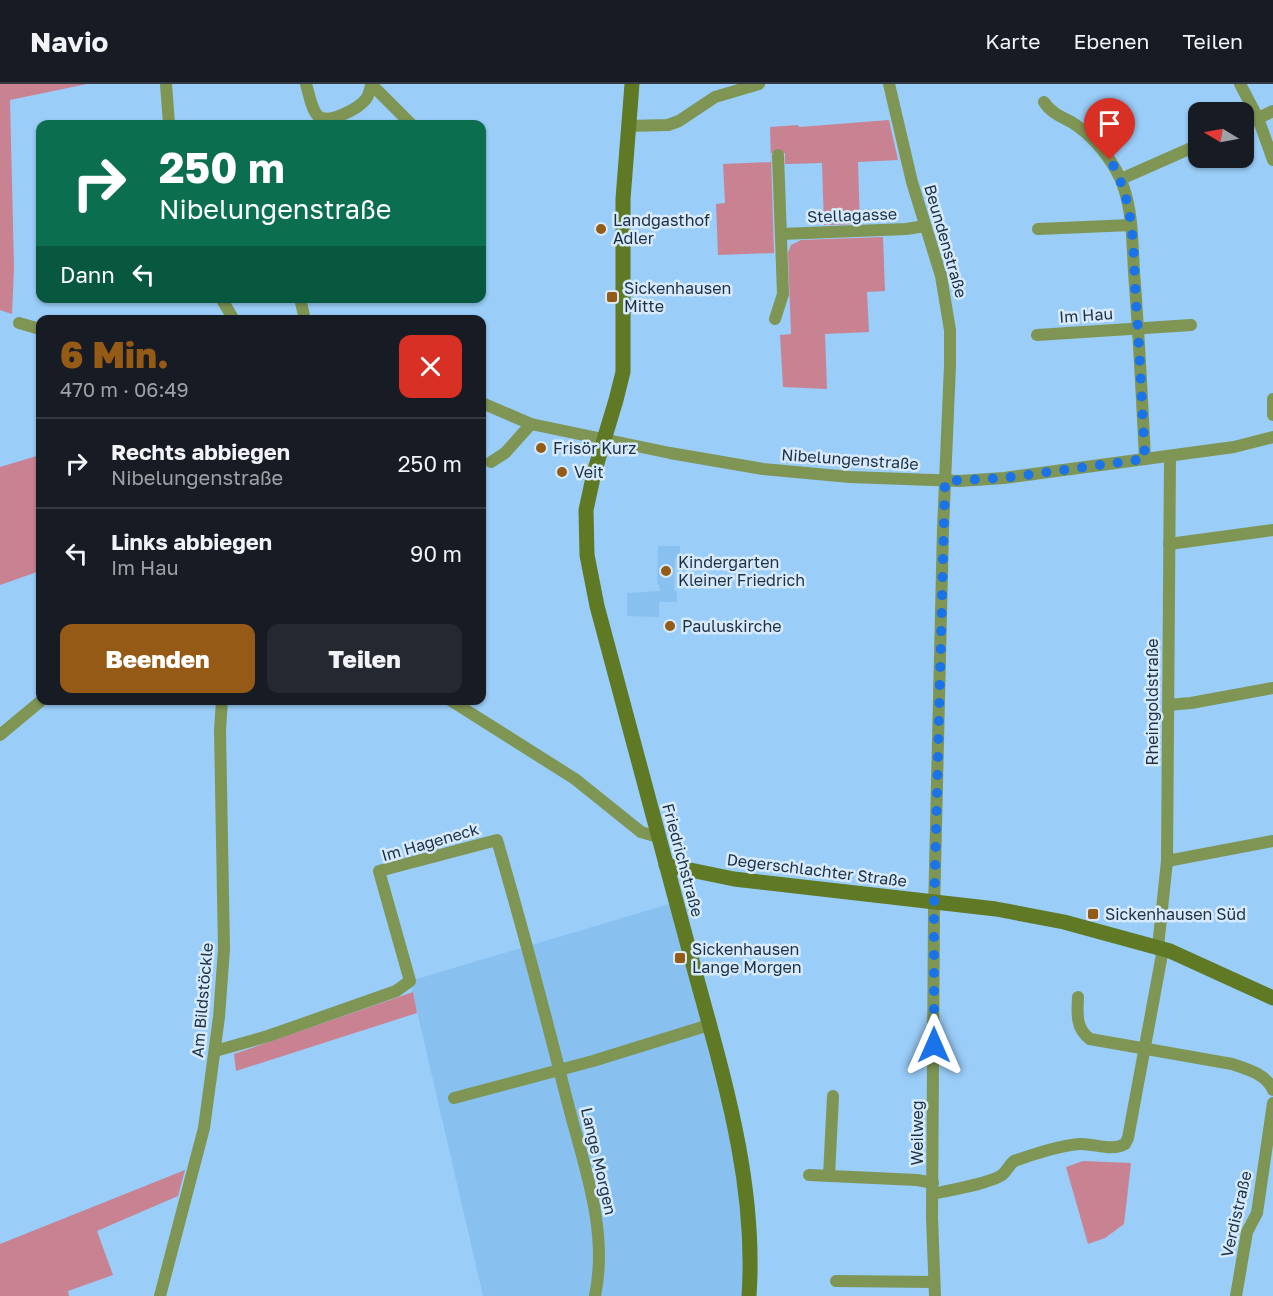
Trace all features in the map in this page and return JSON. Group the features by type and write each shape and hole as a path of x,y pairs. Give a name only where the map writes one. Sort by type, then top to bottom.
{"street":[{"path":"166,84 169,120"},
{"path":"306,84 315,112 319,117 327,119 358,106 365,100 371,85 407,120"},
{"name":"Friedrichstraße","path":"632,84 623,199 623,372 594,472 586,510 586,541 589,569 733,1116 744,1171 750,1247 748,1296"},
{"path":"628,126 668,125 679,122 715,97 759,84"},
{"name":"Beundenstraße","path":"889,84 906,160 941,276 950,330 945,481"},
{"path":"1240,84 1258,118 1273,160"},
{"name":"Im Hau","path":"1044,102 1052,111 1093,140 1110,160 1121,179 1129,205 1145,459"},
{"path":"1254,120 1273,111"},
{"path":"1121,179 1188,149"},
{"path":"775,319 783,294 778,154"},
{"path":"1038,229 1131,225"},
{"name":"Stellagasse","path":"781,234 906,229 925,226"},
{"path":"19,323 36,327"},
{"name":"Im Hau","path":"1037,335 1191,325"},
{"path":"1273,399 1273,414"},
{"name":"Nibelungenstraße","path":"486,405 531,424 604,437 698,458 792,473 945,481 1004,478 1170,456 1234,447 1273,437"},
{"path":"491,462 505,453 531,424"},
{"name":"Rheingoldstraße","path":"933,1188 994,1179 1005,1172 1014,1161 1060,1148 1081,1144 1113,1148 1125,1144 1128,1138 1161,948 1167,861 1170,456"},
{"name":"Weilweg","path":"935,1296 933,1282 934,902 945,481"},
{"path":"1169,544 1273,531"},
{"path":"1168,705 1273,688"},
{"path":"0,735 36,705"},
{"name":"Am Bildstöckle","path":"160,1296 200,1145 215,1051 224,949 220,730 222,705"},
{"path":"458,705 569,774 641,832 658,837"},
{"name":"Im Hageneck","path":"215,1051 268,1036 396,991 410,981 380,871 497,840 560,1070"},
{"path":"1167,861 1273,841"},
{"name":"Degerschlachter Straße","path":"666,865 734,879 934,902 1046,918 1161,948 1273,998"},
{"path":"1077,997 1078,1023 1084,1034 1099,1042 1239,1066 1262,1077 1273,1090"},
{"path":"454,1098 560,1070 709,1025"},
{"name":"Lange Morgen","path":"560,1070 595,1206 600,1253 595,1296"},
{"path":"830,1176 833,1096"},
{"name":"Verdistraße","path":"1236,1296 1247,1232 1257,1213 1273,1103"},
{"path":"809,1175 933,1188"},
{"path":"836,1281 933,1282"}],"shaded area":[{"path":"0,84 87,84 10,100 14,267 12,314 0,310"},
{"path":"889,120 898,160 858,162 860,224 824,225 822,163 785,164 785,153 771,153 774,253 718,255 716,204 725,203 723,164 771,162 770,127"},
{"path":"883,237 885,291 867,292 869,332 825,334 827,389 783,387 780,335 791,334 788,253 791,245 801,240"},
{"path":"36,456 36,572 0,585 0,467"},
{"name":"Kindergarten Kleiner Friedrich","path":"658,546 680,546 680,557 675,558 674,591 677,591 677,602 659,602 659,617 627,616 627,593 660,591 657,584"},
{"path":"676,902 733,1116 749,1296 483,1296 410,981"},
{"path":"413,992 417,1013 236,1071 234,1054"},
{"path":"1083,1161 1131,1163 1124,1224 1105,1238 1088,1244 1066,1167"},
{"path":"185,1170 178,1196 97,1231 113,1275 68,1291 69,1296 0,1296 0,1244"}],"place":[{"name":"Landgasthof Adler","path":"601,229"},
{"name":"Sickenhausen Mitte","path":"612,297"},
{"name":"Frisör Kurz","path":"541,448"},
{"name":"Veit","path":"562,472"},
{"name":"Kindergarten Kleiner Friedrich","path":"666,571"},
{"name":"Pauluskirche","path":"670,626"},
{"name":"Sickenhausen Süd","path":"1093,914"},
{"name":"Sickenhausen Lange Morgen","path":"680,958"}],"route":[{"path":"934,1045 934,911 945,481 1004,478 1145,459 1129,205 1121,179 1110,160"}]}
